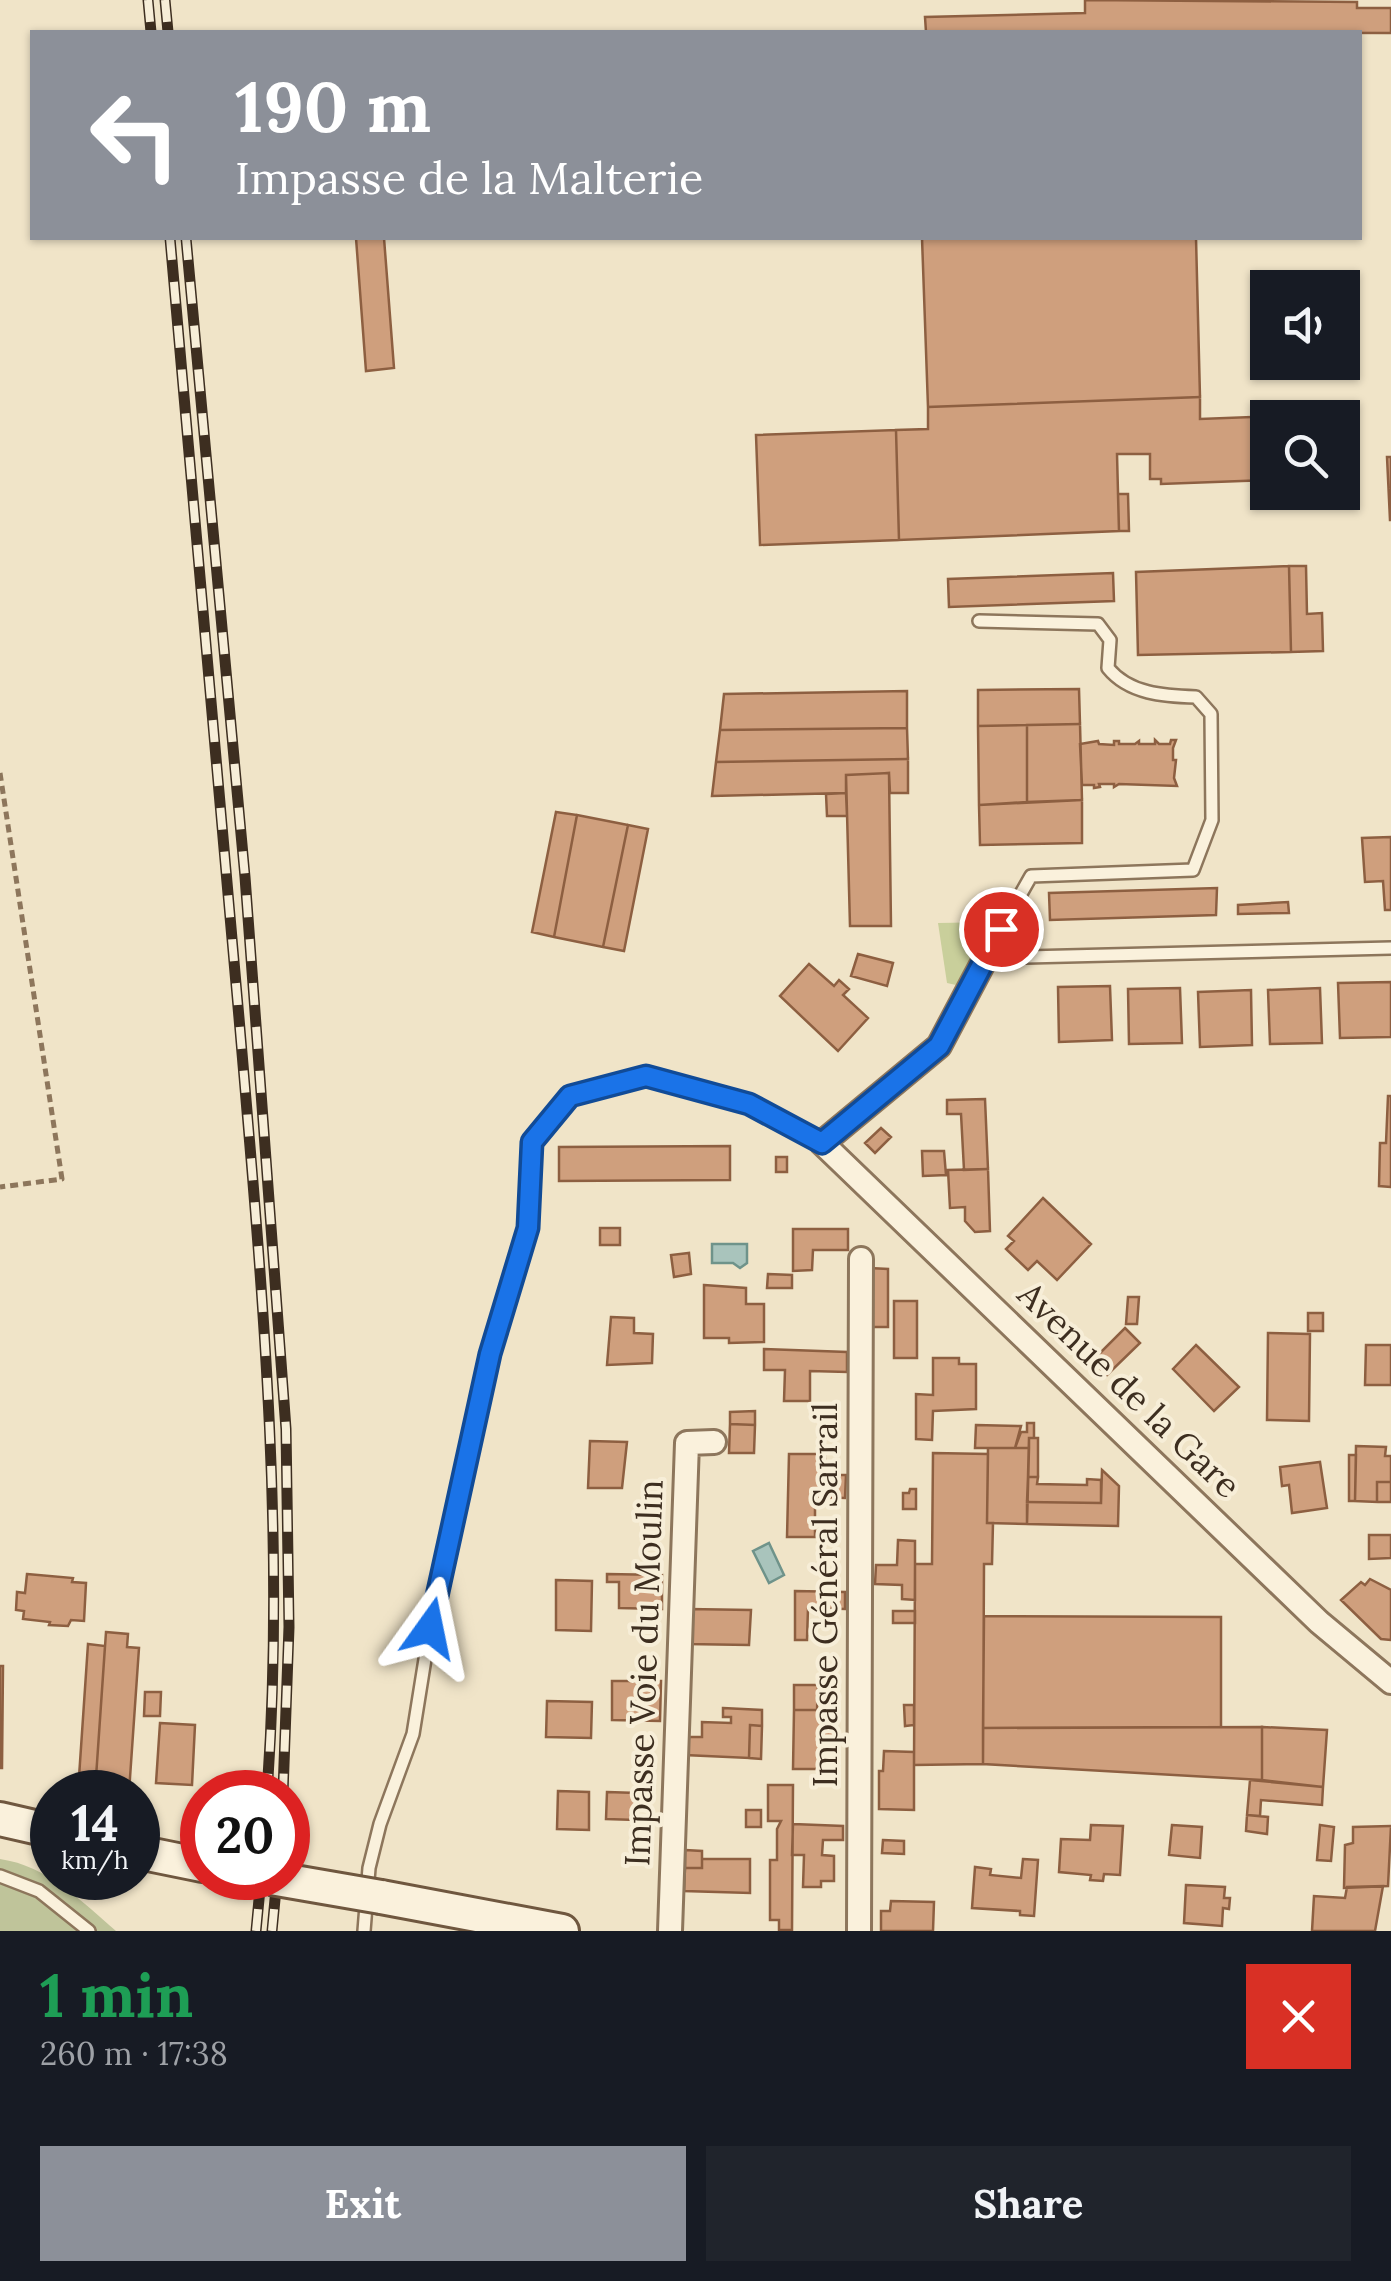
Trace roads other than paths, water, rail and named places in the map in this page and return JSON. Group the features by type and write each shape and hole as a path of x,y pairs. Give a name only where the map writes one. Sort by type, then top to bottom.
{"street":[{"path":"822,1143 939,1046 1001,929"},
{"name":"Avenue de la Gare","path":"822,1143 1305,1608 1391,1682"},
{"name":"Impasse Général Sarrail","path":"859,1931 860,1259"},
{"name":"Impasse Voie du Moulin","path":"670,1931 687,1444 714,1442"},
{"path":"0,1819 30,1826"},
{"path":"0,1838 30,1841"},
{"path":"310,1885 562,1931"}],"lane":[{"path":"979,621 1098,624 1110,640 1108,668 1119,681 1160,696 1196,697 1210,714 1212,820 1193,870 1031,876 1001,929"},
{"path":"986,958 1391,948"},
{"path":"364,1931 369,1868 380,1824 413,1734 430,1628 490,1354 528,1228 532,1142 570,1096 646,1076 749,1104 822,1143"},
{"path":"0,1876 40,1891 89,1931"}],"water":[{"path":"712,1244 747,1244 747,1263 740,1268 733,1263 712,1263"},
{"path":"769,1543 784,1575 769,1583 753,1551"}],"railway":[{"path":"148,0 151,30"},
{"path":"165,0 168,30"},
{"path":"170,240 263,1308 274,1598 268,1770"},
{"path":"186,240 245,877 286,1429 289,1627 284,1770"},
{"path":"256,1931 259,1900"},
{"path":"272,1931 275,1900"}]}
